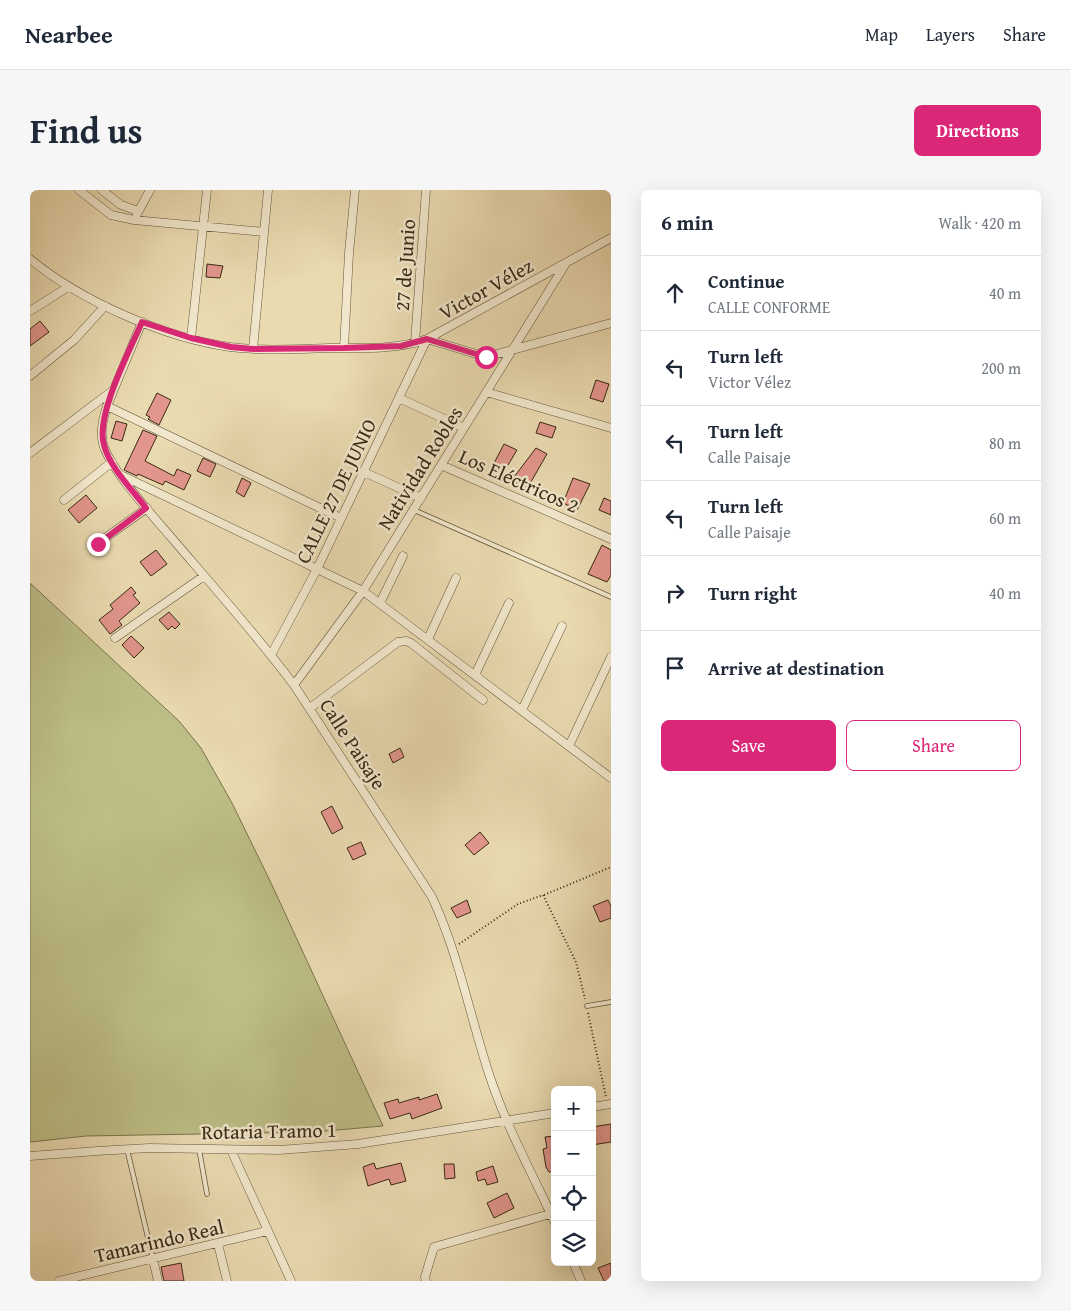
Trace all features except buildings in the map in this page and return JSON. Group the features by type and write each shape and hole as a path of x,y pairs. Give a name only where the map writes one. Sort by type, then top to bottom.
{"street":[{"path":"79,190 112,215 134,220 264,232"},
{"path":"102,190 121,205 138,211"},
{"path":"134,220 150,190"},
{"path":"191,338 206,190"},
{"path":"253,349 268,190"},
{"path":"344,348 349,253 355,190"},
{"name":"27 de Junio","path":"415,343 426,190"},
{"name":"Victor Vélez","path":"30,259 68,287 105,306 142,322 213,344 253,349 401,346 427,339 611,238"},
{"name":"Natividad Robles","path":"294,685 363,591 566,263"},
{"path":"30,311 68,287"},
{"path":"30,376 74,340 105,306"},
{"name":"Calle Paisaje","path":"142,322 107,406 102,432 104,445 112,462 146,508 271,654 294,685 420,878 444,923 453,948 486,1065 507,1120 554,1221"},
{"path":"427,339 486,357 611,323"},
{"name":"CALLE 27 DE JUNIO","path":"271,654 317,569 427,339"},
{"path":"30,454 114,389"},
{"path":"486,392 611,428"},
{"path":"399,398 464,428"},
{"path":"107,406 341,518"},
{"path":"64,500 112,462"},
{"name":"Los Eléctricos 2","path":"441,465 611,539"},
{"path":"364,472 421,498"},
{"path":"121,475 363,591 611,778"},
{"path":"98,544 146,508"},
{"path":"380,603 403,556"},
{"path":"115,638 204,576"},
{"path":"428,639 456,578"},
{"path":"475,674 509,603"},
{"path":"522,710 562,626"},
{"path":"310,708 401,641 411,643 483,700"},
{"path":"569,746 611,658"},
{"path":"596,1106 609,1104"},
{"name":"Rotaria Tramo 1","path":"30,1156 127,1149 288,1150 358,1144 551,1113"},
{"path":"231,1150 291,1281"},
{"path":"426,1281 425,1277 434,1247 550,1214"},
{"name":"Tamarindo Real","path":"59,1281 86,1278 153,1259 267,1231"},
{"path":"218,1244 227,1281"},
{"path":"153,1259 158,1281"},
{"path":"575,1266 581,1281"}],"lane":[{"path":"414,510 611,598"},
{"path":"586,1006 611,1002"},
{"path":"127,1149 153,1259"},
{"path":"199,1149 207,1194"}],"path":[{"path":"453,948 518,904 611,867"},
{"path":"543,895 576,962 609,1104"}],"green space":[{"path":"30,583 179,721 201,748 232,803 272,885 383,1126 314,1132 86,1136 30,1142"}],"route":[{"path":"98,544 146,508 108,456 102,432 107,406 142,322 191,338 231,347 253,349 401,346 427,339 486,357"}]}
